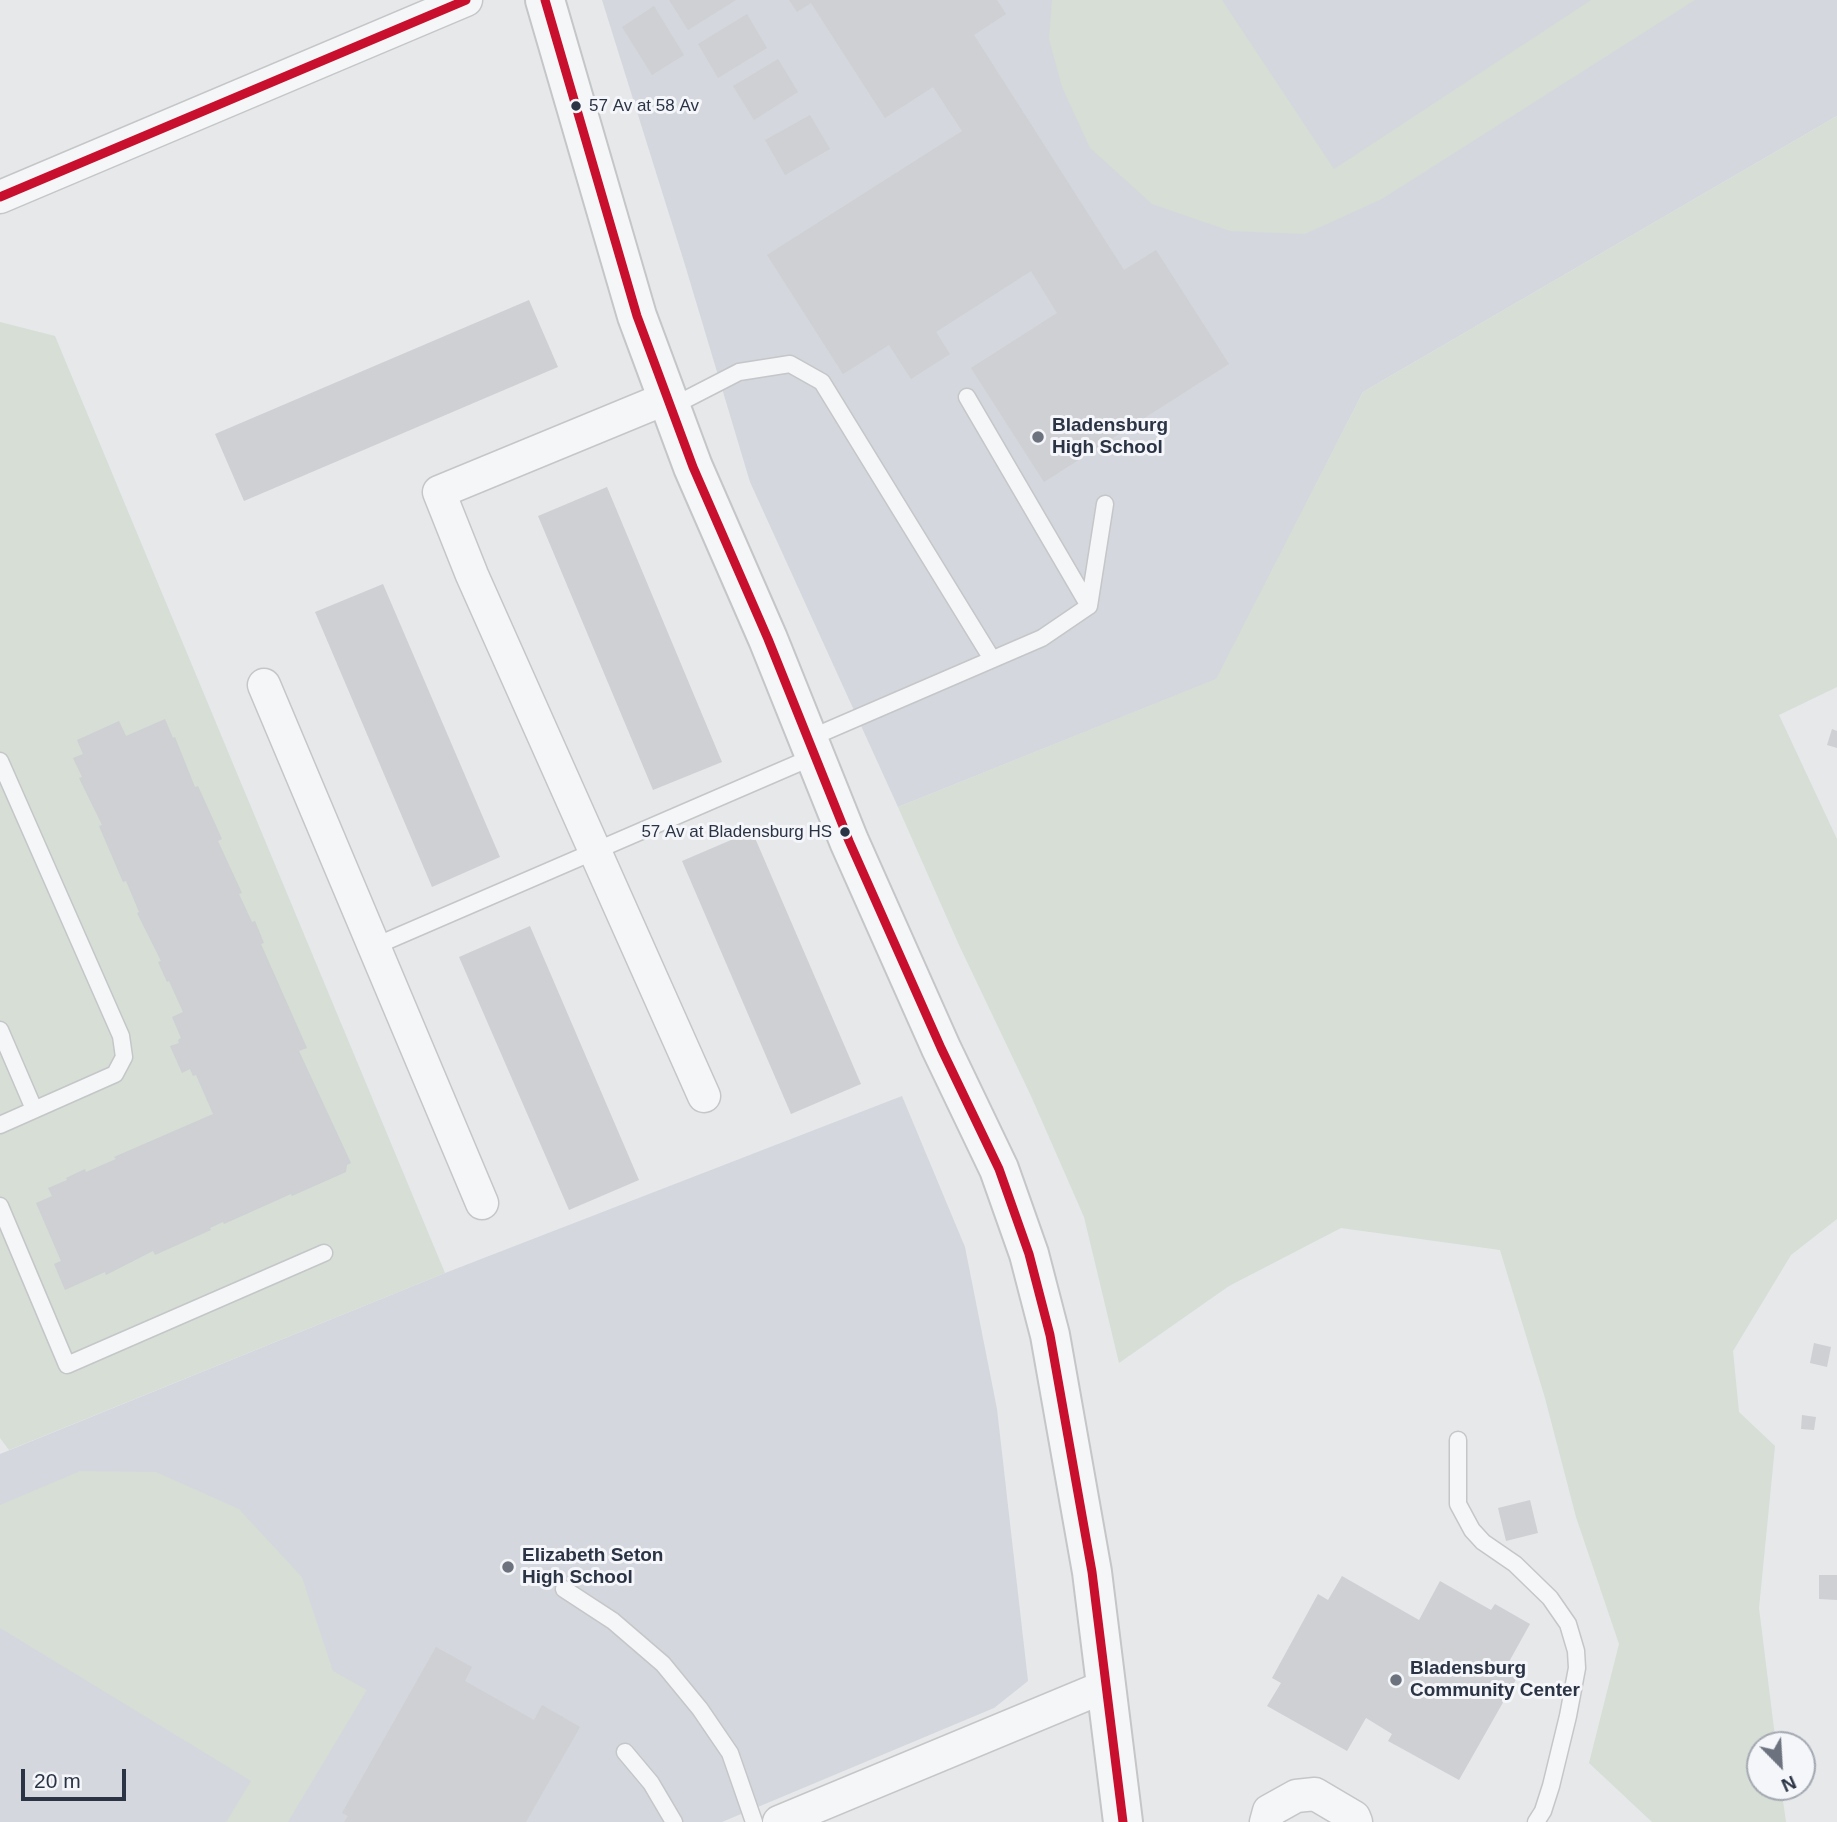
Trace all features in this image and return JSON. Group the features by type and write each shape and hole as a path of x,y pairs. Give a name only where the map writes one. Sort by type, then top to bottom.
{"street":[{"path":"0,197 466,0"},
{"path":"545,0 637,316 693,467 768,639 870,889 999,1169 1029,1254 1050,1335 1092,1572 1123,1822"},
{"path":"669,403 439,492 472,575 704,1096"},
{"path":"264,685 482,1203"},
{"path":"779,1822 1106,1686"},
{"path":"1266,1822 1269,1811 1296,1796 1315,1794 1354,1818 1356,1822"}],"lane":[{"path":"669,403 739,372 790,364 822,382 992,659"},
{"path":"967,397 1089,606"},
{"path":"373,947 596,852 992,659 1042,638 1089,606 1105,504"},
{"path":"0,761 121,1036 124,1057 115,1074 0,1125"},
{"path":"0,1030 34,1110"},
{"path":"0,1206 67,1365 324,1252"},
{"path":"1458,1440 1458,1504 1472,1530 1483,1542 1515,1564 1549,1598 1568,1623 1576,1650 1577,1668 1568,1716 1551,1786 1543,1811 1536,1822"},
{"path":"564,1589 613,1621 663,1664 700,1709 730,1753 754,1822"},
{"path":"625,1752 651,1783 674,1822"}],"shaded area":[{"name":"Bladensburg High School","path":"602,0 1837,0 1837,116 1363,392 1217,679 898,807 750,482"},
{"path":"1052,0 1222,0 1334,169 1591,0 1695,0 1382,199 1305,234 1230,231 1152,204 1090,148 1062,87 1049,39"},
{"path":"1837,116 1837,687 1779,715 1837,839 1837,1219 1791,1255 1733,1351 1739,1412 1775,1446 1759,1608 1774,1731 1746,1731 1746,1801 1783,1801 1786,1822 1652,1822 1589,1763 1619,1644 1576,1517 1545,1398 1500,1250 1341,1228 1229,1286 1119,1363 1084,1217 898,807 1216,679 1363,392"},
{"path":"0,322 55,336 445,1273 9,1450 0,1438"},
{"name":"Elizabeth Seton High School","path":"902,1096 965,1247 997,1409 1028,1681 994,1708 722,1822 0,1822 0,1454 445,1273"},
{"path":"80,1471 156,1472 239,1509 302,1577 333,1671 367,1690 288,1822 226,1822 251,1781 0,1628 0,1505"}],"building":[{"path":"669,0 736,0 688,30"},
{"name":"Bladensburg High School","path":"789,0 997,0 1006,14 974,35 1124,270 1156,250 1229,364 1044,482 971,368 1057,313 1031,271 936,332 950,354 911,379 889,345 843,374 767,255 962,131 933,87 885,118 811,3 797,12"},
{"path":"654,6 684,55 652,75 622,27"},
{"path":"747,14 767,48 718,78 698,44"},
{"path":"778,59 798,92 754,120 733,86"},
{"path":"810,115 830,149 785,175 765,140"},
{"path":"529,300 558,367 244,501 215,434"},
{"path":"607,487 722,762 653,790 538,516"},
{"path":"383,584 500,857 432,887 315,612"},
{"path":"165,719 222,839 218,841 242,893 239,894 252,922 255,921 264,943 261,944 307,1048 299,1051 351,1163 347,1165 346,1172 292,1196 291,1194 224,1224 223,1222 155,1255 153,1251 106,1275 105,1272 65,1290 54,1264 61,1261 36,1203 52,1196 48,1188 85,1169 86,1172 213,1114 196,1075 193,1076 190,1069 182,1073 170,1046 179,1043 181,1038 172,1017 183,1012 158,962 161,961 137,913 139,912 126,881 123,882 73,758 83,754 77,740 119,721 126,736"},
{"path":"1832,729 1837,731 1837,748 1827,745"},
{"path":"752,831 861,1084 791,1114 682,861"},
{"path":"530,926 639,1180 569,1210 459,957"},
{"path":"1814,1343 1831,1347 1827,1367 1810,1363"},
{"path":"1802,1415 1816,1417 1814,1430 1801,1429"},
{"path":"1530,1500 1538,1533 1506,1541 1498,1508"},
{"path":"1819,1575 1837,1575 1837,1600 1819,1599"},
{"name":"Bladensburg Community Center","path":"1342,1576 1419,1620 1440,1581 1491,1610 1495,1604 1530,1624 1505,1669 1518,1676 1459,1780 1388,1741 1392,1734 1366,1718 1347,1751 1267,1706 1281,1683 1272,1678 1318,1594 1328,1600"},
{"path":"436,1647 472,1667 465,1681 534,1720 542,1705 580,1727 526,1822 344,1822 348,1816 342,1813"}],"transit line":[{"path":"0,197 466,0"},
{"path":"545,0 637,316 693,467 768,639 849,841 941,1048 999,1169 1029,1254 1050,1335 1092,1572 1123,1822"}],"place":[{"name":"57 Av at 58 Av","path":"576,106"},
{"name":"Bladensburg High School","path":"1038,437"},
{"name":"57 Av at Bladensburg HS","path":"845,832"},
{"name":"Elizabeth Seton High School","path":"508,1567"},
{"name":"Bladensburg Community Center","path":"1396,1680"}]}
